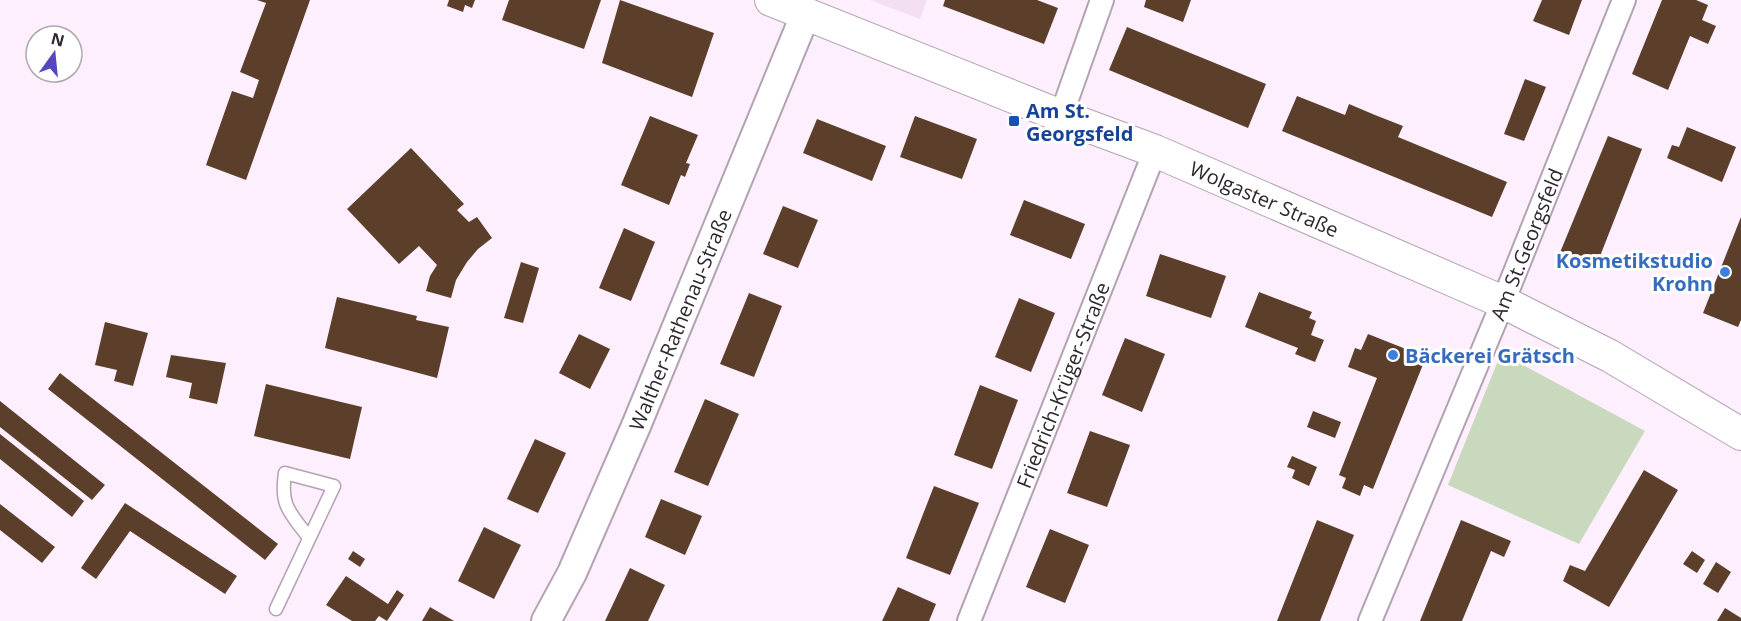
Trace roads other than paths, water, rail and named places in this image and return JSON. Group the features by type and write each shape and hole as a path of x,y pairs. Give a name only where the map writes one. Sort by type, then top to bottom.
{"main road":[{"name":"Wolgaster Straße","path":"771,0 1061,116 1155,151 1503,302 1610,356 1741,434"}],"street":[{"path":"1061,116 1102,0"},
{"name":"Am St.Georgsfeld","path":"1370,621 1503,302 1624,0"},
{"name":"Walther-Rathenau-Straße","path":"546,621 572,573 636,426 806,13"},
{"name":"Friedrich-Krüger-Straße","path":"969,621 1155,151"}],"lane":[{"path":"276,609 309,538 330,501 334,486 285,473 281,495 309,538"}],"place":[{"name":"Am St. Georgsfeld","path":"1014,121"},
{"name":"Kosmetikstudio Krohn","path":"1725,272"},
{"name":"Bäckerei Grätsch","path":"1393,355"}]}
